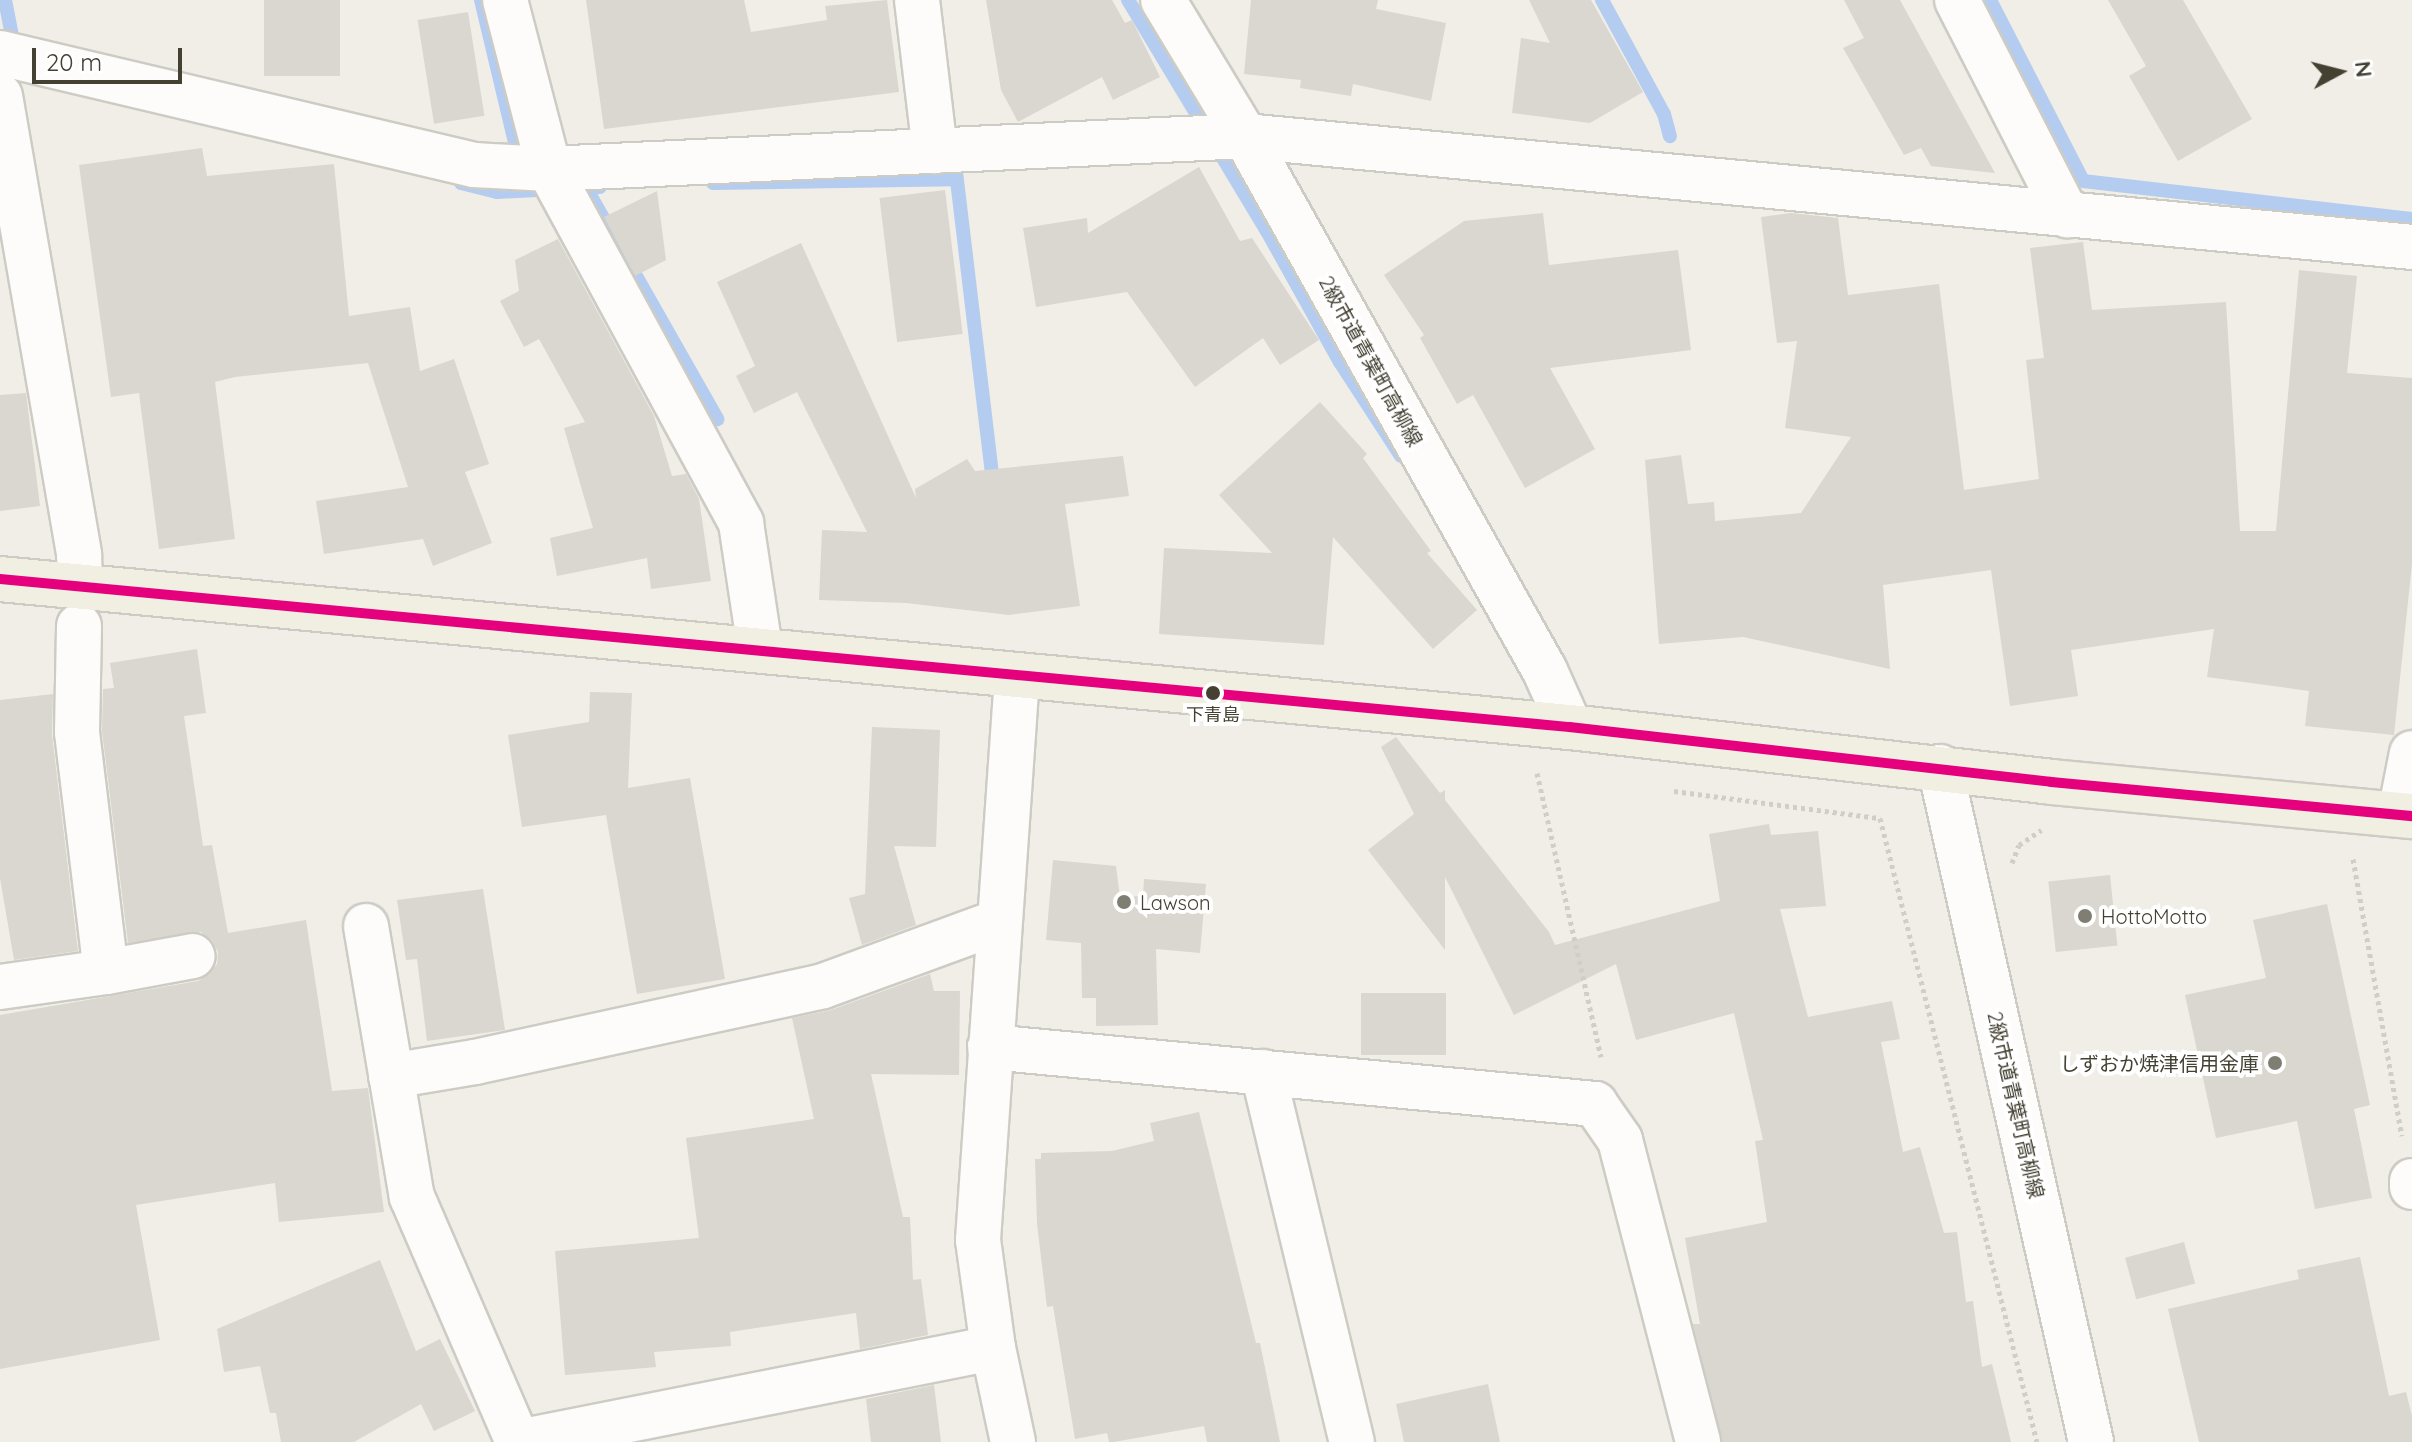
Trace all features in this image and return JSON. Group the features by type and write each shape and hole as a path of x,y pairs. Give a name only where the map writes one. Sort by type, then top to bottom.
{"main road":[{"path":"0,579 79,607 760,649 1570,727 2051,782 2406,815"}],"street":[{"path":"505,0 549,169 741,523 760,649"},
{"path":"917,0 935,151"},
{"name":"2級市道青葉町高柳線","path":"1163,0 1245,136 1545,671 1570,727"},
{"path":"1957,0 2067,215"},
{"path":"21,58 474,165 549,169 1245,136 2412,247"},
{"path":"0,96 79,555 77,732 106,972"},
{"path":"1013,1442 993,1348 978,1240 1017,676"},
{"path":"2406,815 2412,753"},
{"name":"2級市道青葉町高柳線","path":"1940,767 2091,1442"},
{"path":"391,1076 475,1062 823,986 998,922"},
{"path":"366,926 412,1197 518,1442 993,1348"},
{"path":"0,987 193,956"},
{"path":"990,1047 1595,1104 1620,1140 1698,1442"},
{"path":"1263,1072 1352,1442"}],"path":[{"path":"1537,773 1603,1064"},
{"path":"1663,789 1880,818 2037,1442"},
{"path":"2009,872 2019,845 2051,823"},
{"path":"2350,845 2411,1183"}],"building":[{"path":"264,0 340,0 340,76 264,76"},
{"path":"586,0 744,0 751,32 827,20 825,6 887,0 899,92 604,129"},
{"path":"986,0 1112,0 1125,23 1132,20 1160,77 1113,100 1102,77 1018,122 1001,90"},
{"path":"1251,0 1378,0 1376,9 1446,23 1431,101 1353,84 1351,96 1300,88 1301,80 1244,74"},
{"path":"1529,0 1591,0 1643,92 1590,123 1512,113 1521,38 1550,43"},
{"path":"1844,0 1900,0 1995,173 1931,166 1921,148 1904,155 1843,48 1864,38"},
{"path":"2108,0 2183,0 2252,119 2178,161 2129,76 2146,66"},
{"path":"468,12 484,116 434,124 418,20"},
{"path":"202,148 207,176 334,164 349,316 410,307 420,371 454,359 489,464 465,472 492,543 433,566 423,539 324,554 316,501 408,487 368,363 235,377 215,382 235,539 159,549 139,393 111,397 79,165"},
{"path":"1199,167 1240,241 1252,238 1319,340 1280,365 1263,338 1195,387 1127,292 1036,307 1023,228 1087,218 1088,233"},
{"path":"945,190 963,334 897,342 879,198"},
{"path":"657,191 666,260 635,276 604,217"},
{"path":"1543,213 1549,265 1678,250 1691,350 1550,368 1595,449 1525,488 1473,395 1457,404 1420,338 1424,335 1384,275 1464,221"},
{"path":"1791,213 1838,218 1848,295 1939,284 1964,490 2039,479 2026,360 2044,358 2030,248 2083,242 2092,310 2226,302 2240,531 2276,531 2299,270 2357,276 2347,373 2412,378 2412,564 2394,735 2305,726 2309,691 2207,677 2214,629 2071,650 2078,696 2010,706 1991,570 1883,585 1890,669 1743,637 1659,644 1645,460 1681,455 1688,504 1714,502 1715,521 1801,513 1851,437 1785,428 1797,341 1777,343 1761,217"},
{"path":"558,239 654,416 672,476 686,474 699,499 711,581 651,589 647,558 557,576 550,538 593,528 564,428 585,422 539,339 524,347 500,301 519,291 515,260"},
{"path":"801,243 916,498 915,489 967,459 975,471 1123,456 1129,496 1065,504 1080,606 1009,615 906,603 819,600 822,530 867,532 797,392 754,413 736,376 755,366 717,282"},
{"path":"26,393 40,506 0,511 0,395"},
{"path":"1320,402 1367,454 1363,458 1431,551 1427,553 1477,610 1433,649 1333,537 1324,645 1159,634 1164,548 1272,553 1219,495"},
{"path":"197,649 206,713 184,716 203,846 212,845 228,933 306,920 332,1091 368,1088 384,1212 279,1222 275,1183 136,1205 160,1340 0,1369 0,1015 198,981 210,974 217,964 218,952 212,940 201,932 128,943 102,731 103,689 114,688 110,663"},
{"path":"590,692 632,693 628,788 690,778 725,979 637,994 606,815 522,827 508,735 589,722"},
{"path":"53,694 52,735 78,951 14,960 0,878 0,700"},
{"path":"872,727 940,730 936,847 894,846 916,925 862,945 849,898 865,894"},
{"path":"1396,737 1440,793 1445,790 1445,800 1549,932 1555,945 1720,901 1709,834 1769,824 1771,835 1818,831 1826,906 1780,909 1808,1017 1892,1001 1900,1039 1881,1042 1903,1152 1920,1147 1944,1233 1957,1232 1966,1302 1973,1301 1982,1367 1992,1364 2011,1442 1722,1442 1693,1324 1700,1324 1685,1238 1767,1222 1755,1141 1763,1140 1734,1013 1636,1040 1616,964 1514,1015 1445,877 1445,950 1368,850 1414,814 1381,747"},
{"path":"1053,860 1116,866 1120,897 1143,896 1144,879 1206,884 1200,953 1156,949 1158,1025 1096,1026 1096,998 1082,998 1081,943 1046,940"},
{"path":"2110,875 2117,946 2056,952 2048,881"},
{"path":"483,889 505,1030 427,1041 417,959 406,960 397,900"},
{"path":"2327,904 2370,1105 2354,1109 2372,1198 2315,1209 2297,1121 2216,1138 2185,995 2266,978 2253,920"},
{"path":"930,974 934,991 960,991 959,1075 871,1074 903,1217 910,1217 913,1280 921,1279 928,1335 860,1349 856,1313 730,1332 731,1346 654,1352 656,1367 565,1375 555,1251 699,1238 686,1138 814,1119 792,1018 831,1010"},
{"path":"1361,993 1446,993 1446,1055 1361,1055"},
{"path":"1199,1112 1256,1343 1260,1343 1280,1442 1207,1442 1204,1426 1114,1442 1109,1442 1107,1433 1075,1439 1053,1306 1047,1307 1037,1224 1035,1159 1041,1159 1041,1153 1112,1151 1154,1141 1150,1123"},
{"path":"2184,1242 2195,1284 2136,1299 2125,1258"},
{"path":"2360,1257 2389,1396 2406,1392 2412,1416 2412,1442 2199,1442 2168,1309 2299,1279 2297,1270"},
{"path":"380,1260 416,1351 440,1339 475,1411 434,1431 421,1404 354,1442 281,1442 276,1413 270,1413 260,1366 224,1372 217,1329"},
{"path":"1488,1384 1500,1442 1404,1442 1396,1404"},
{"path":"934,1385 941,1442 871,1442 866,1399"}],"waterway":[{"path":"5,0 15,51"},
{"path":"481,0 515,143"},
{"path":"1128,0 1267,231 1340,362 1401,456"},
{"path":"1602,0 1664,114 1670,136"},
{"path":"1990,0 2083,181 2412,219"},
{"path":"956,172 994,489"},
{"path":"713,183 956,179"},
{"path":"461,183 497,192 537,190"},
{"path":"600,187 586,188 717,419"}],"transit line":[{"path":"0,579 1570,727 2051,782 2412,816"}],"place":[{"name":"下青島","path":"1213,693"},
{"name":"Lawson","path":"1124,902"},
{"name":"HottoMotto","path":"2085,916"},
{"name":"しずおか焼津信用金庫","path":"2275,1063"}]}
